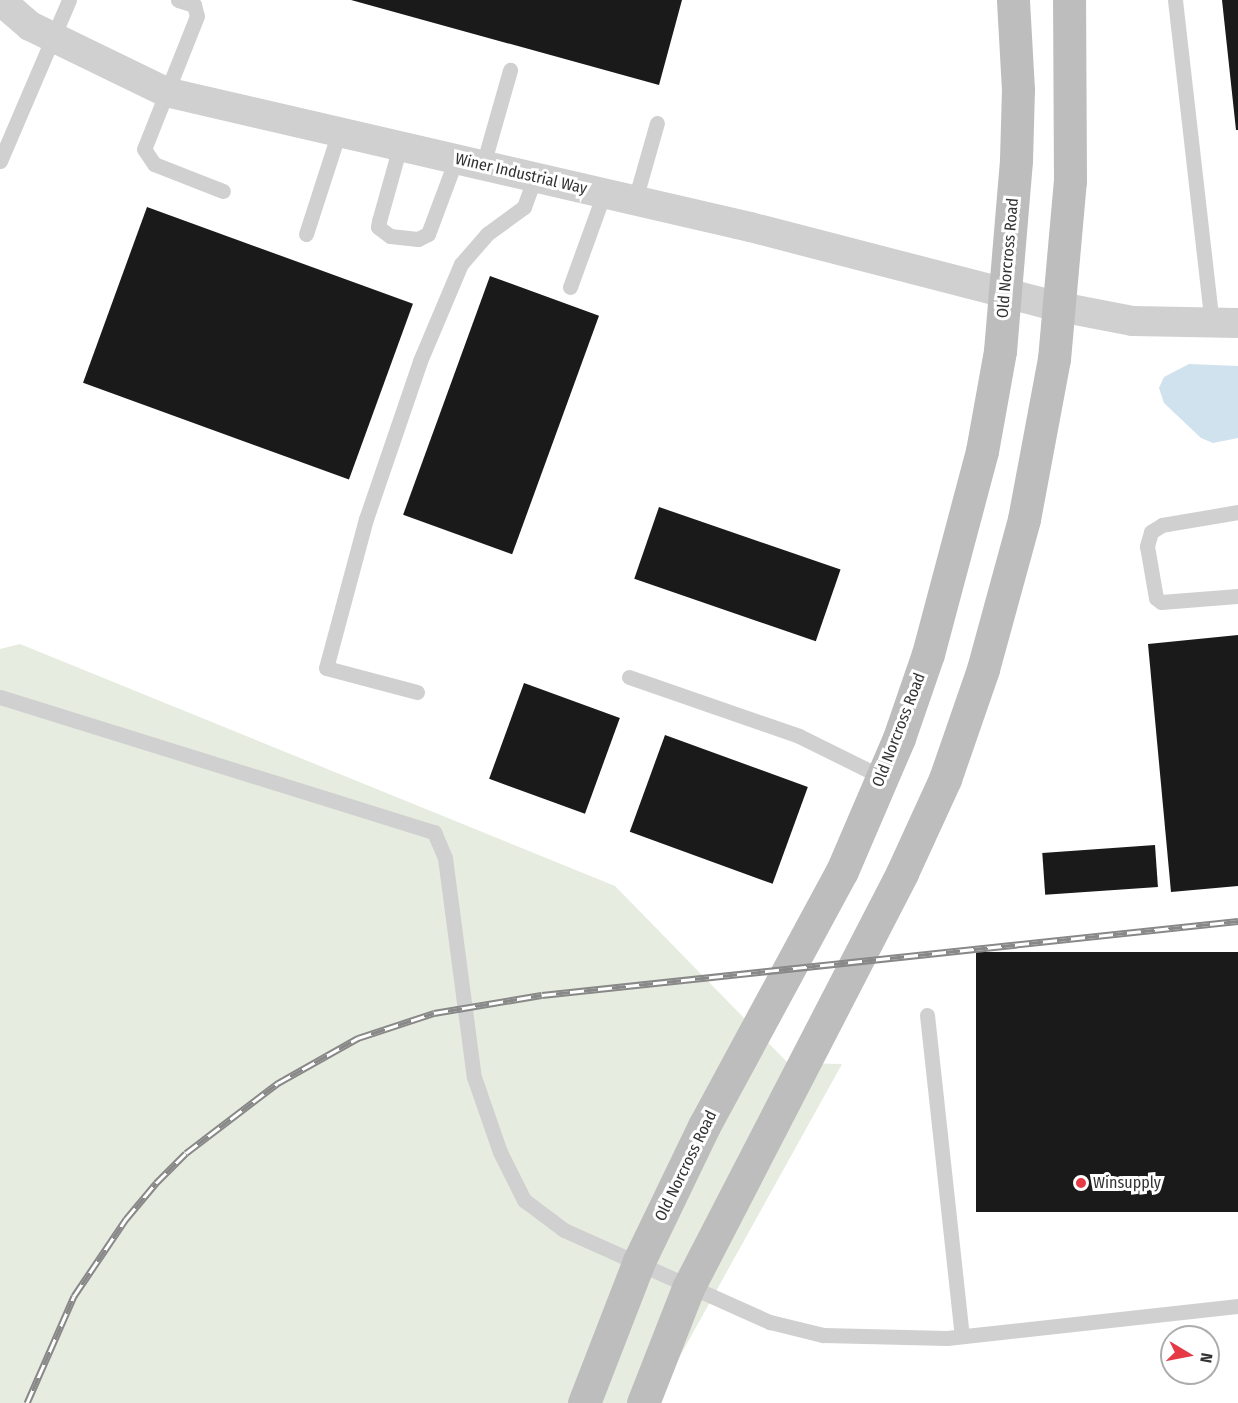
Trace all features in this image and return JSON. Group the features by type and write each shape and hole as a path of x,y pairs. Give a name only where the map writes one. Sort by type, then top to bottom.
{"main road":[{"name":"Old Norcross Road","path":"584,1403 639,1261 704,1126 842,871 899,738 952,574 982,451 1006,294 1018,90 1013,0"},
{"path":"644,1403 688,1288 757,1149 863,952 945,779 983,669 1024,519 1042,433 1060,307 1070,181 1069,0"}],"street":[{"name":"Winer Industrial Way","path":"0,0 30,26 166,92 635,200 1060,307 1133,321 1225,323"}],"lane":[{"path":"0,161 55,38 69,0"},
{"path":"178,0 194,5 197,16 144,149 146,156 154,164 223,191"},
{"path":"1176,0 1225,323"},
{"path":"400,146 378,227 390,236 418,239 428,234 470,162 510,70"},
{"path":"635,200 657,123"},
{"path":"306,234 339,132"},
{"path":"417,692 326,668 366,519 420,361 461,264 487,234 524,207 535,177"},
{"path":"570,287 604,193"},
{"path":"1238,512 1162,525 1150,532 1147,546 1156,598 1161,602 1238,596"},
{"path":"629,677 799,736 882,777"},
{"path":"0,697 434,832 445,858 474,1077 500,1152 524,1200 564,1230 639,1261 688,1288 796,1330 823,1335 962,1336 1238,1306"},
{"path":"927,1015 962,1336"}],"shaded area":[{"path":"20,644 615,886 788,1063 842,1064 654,1403 0,1403 0,649"}],"water":[{"path":"1189,364 1238,366 1238,438 1213,443 1201,438 1164,403 1159,388 1164,377"}],"building":[{"path":"351,0 682,0 659,85"},
{"path":"1222,0 1238,0 1238,130 1236,130"},
{"path":"147,207 413,304 349,480 83,383"},
{"path":"490,276 599,316 512,554 403,515"},
{"path":"659,507 841,570 816,641 634,579"},
{"path":"1238,635 1238,886 1171,892 1148,644"},
{"path":"524,683 620,718 585,814 489,779"},
{"path":"665,735 808,787 773,884 630,832"},
{"path":"1155,845 1158,887 1045,895 1042,853"},
{"path":"976,952 1238,952 1238,1212 976,1212"}],"railway":[{"path":"27,1403 74,1296 126,1219 156,1183 186,1153 278,1083 358,1038 434,1013 542,995 1238,921"}],"place":[{"name":"Winsupply","path":"1081,1183"}]}
